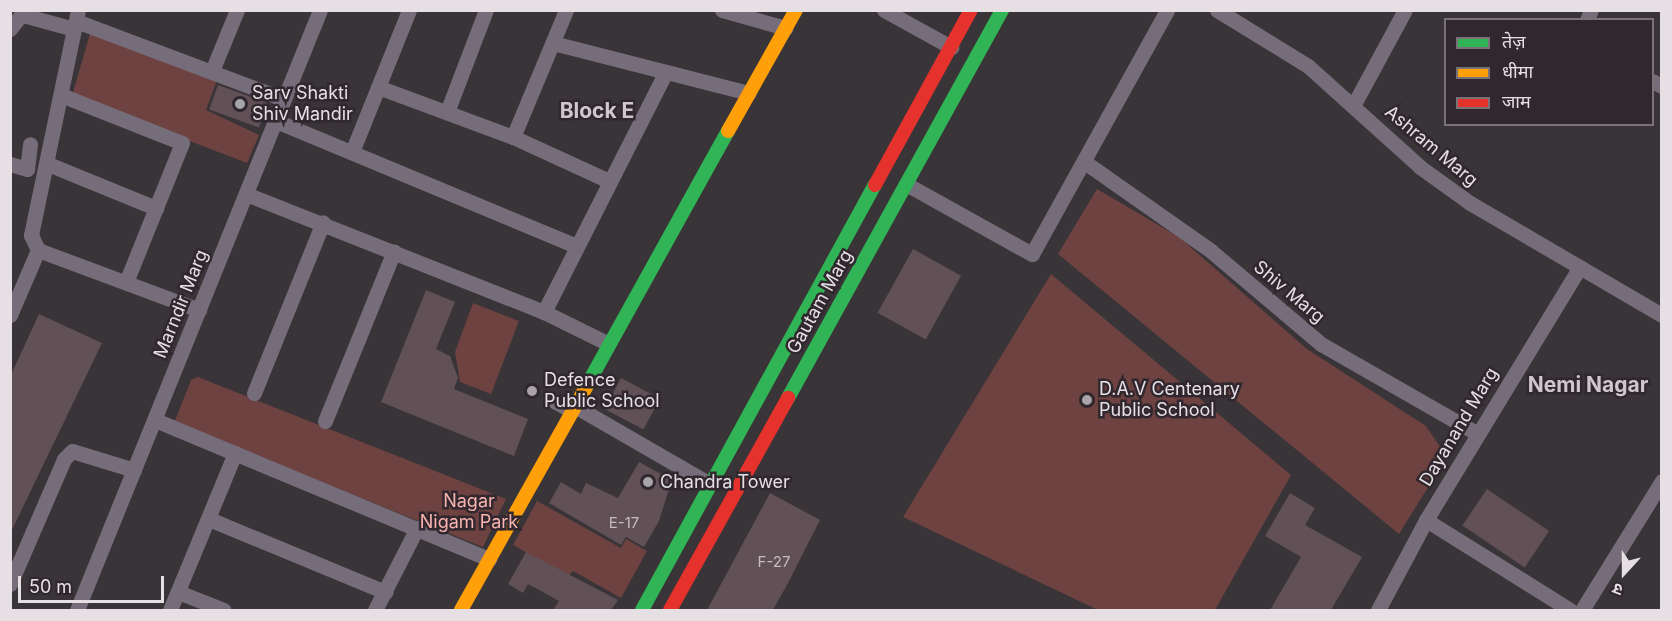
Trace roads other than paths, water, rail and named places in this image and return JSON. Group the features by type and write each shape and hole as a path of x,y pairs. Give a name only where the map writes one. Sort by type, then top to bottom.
{"street":[{"path":"212,71 237,10"},
{"name":"Marndir Marg","path":"76,610 320,10"},
{"path":"352,152 409,10"},
{"path":"447,112 486,10"},
{"path":"513,137 566,10"},
{"path":"722,10 785,28"},
{"path":"461,610 607,343 796,10"},
{"path":"884,10 951,47"},
{"name":"Gautam Marg","path":"642,610 971,10"},
{"name":"Gautam Marg","path":"669,610 1002,10"},
{"path":"906,184 1032,254 1086,163 1167,10"},
{"name":"Ashram Marg","path":"1217,10 1308,66 1420,167 1470,203 1662,315"},
{"path":"1353,105 1405,10"},
{"path":"10,28 24,13 76,20 284,99"},
{"path":"76,20 48,164 31,235 38,250 199,310"},
{"path":"553,43 749,93"},
{"path":"544,312 665,73"},
{"path":"378,87 513,137 609,181"},
{"path":"61,95 182,143 126,282"},
{"path":"276,121 577,246"},
{"path":"10,164 27,169 30,144"},
{"name":"Shiv Marg","path":"1086,163 1211,251 1321,344 1478,434"},
{"path":"48,164 156,208"},
{"path":"246,194 323,222 544,312 607,343"},
{"path":"254,393 323,222"},
{"path":"10,315 38,250"},
{"path":"325,421 394,251"},
{"name":"Dayanand Marg","path":"1378,610 1426,520 1580,267"},
{"path":"554,401 571,408 710,484"},
{"path":"154,420 489,559"},
{"path":"10,584 64,459 72,452 134,470"},
{"path":"170,610 235,453"},
{"path":"1582,610 1662,481"},
{"path":"209,519 385,592"},
{"path":"1426,520 1570,610"},
{"path":"375,610 417,528"},
{"path":"177,592 224,610"}],"place":[{"name":"Sarv Shakti Shiv Mandir","path":"240,104"},
{"name":"Defence Public School","path":"532,391"},
{"name":"D.A.V Centenary Public School","path":"1087,400"},
{"name":"Chandra Tower","path":"648,482"}],"district":[{"name":"Block E","path":"597,111"},
{"name":"Nemi Nagar","path":"1588,385"}],"park label":[{"name":"Nagar Nigam Park","path":"469,512"}]}
